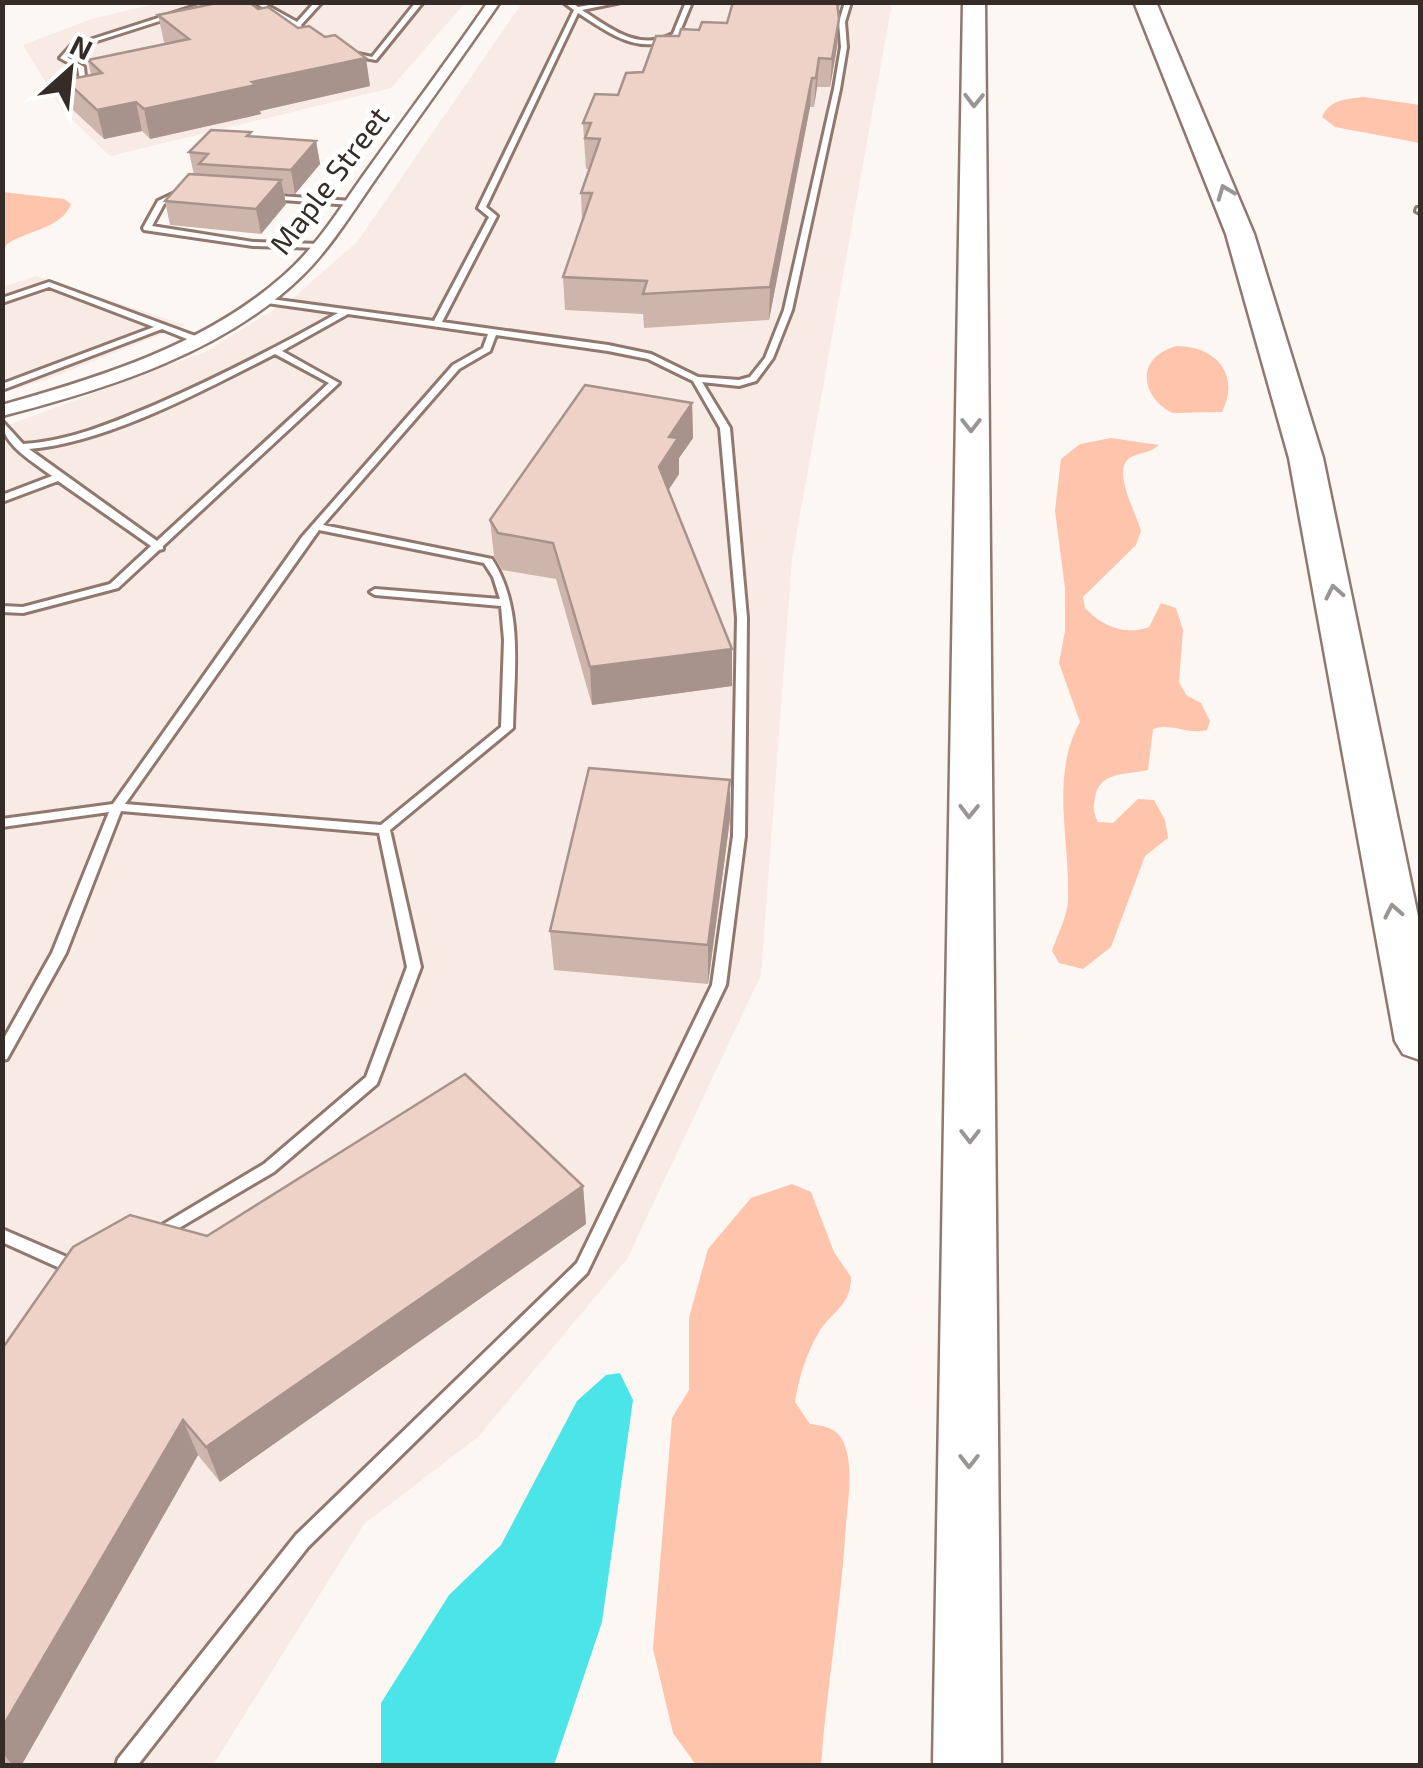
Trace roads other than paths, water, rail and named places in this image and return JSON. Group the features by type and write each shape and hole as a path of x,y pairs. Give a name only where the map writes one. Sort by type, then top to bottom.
{"highway":[{"path":"967,1766 974,2"},
{"path":"1145,2 1240,234 1306,458 1420,1041"}],"street":[{"name":"Maple Street","path":"2,412 124,372 195,340 263,300 321,246 494,2"}],"lane":[{"path":"86,96 81,67 63,58 73,47 216,2"},
{"path":"256,2 298,25 304,36 314,42"},
{"path":"298,25 320,2"},
{"path":"340,52 374,59 420,2"},
{"path":"566,2 634,42 654,44 676,35 689,2"},
{"path":"437,324 493,216 482,208 577,9 618,2"},
{"path":"263,300 651,357 696,379 739,384 753,379 769,358 788,310 836,89 844,47 842,22 848,2"},
{"path":"199,193 181,192 161,203 146,228 254,244 321,246"},
{"path":"254,196 351,203"},
{"path":"2,301 49,284 195,340"},
{"path":"20,447 40,450 81,435 278,352 346,312"},
{"path":"2,387 161,327"},
{"path":"2,1055 58,953 117,807 317,527 456,366 487,349 492,332"},
{"path":"2,610 23,610 114,586 335,383 278,352"},
{"path":"125,1766 302,1542 582,1268 719,985 739,836 742,618 725,428 696,379"},
{"path":"2,424 20,447 58,477 159,547"},
{"path":"2,498 58,477"},
{"path":"2,823 117,807 384,829 507,728 507,603 496,571 488,561 317,527"},
{"path":"375,592 507,603"},
{"path":"138,1247 269,1168 372,1080 414,967 384,829"},
{"path":"2,1235 90,1274"}],"water":[{"path":"620,1373 633,1400 602,1622 554,1765 381,1765 381,1703 449,1595 501,1545 577,1401 606,1375"}]}
